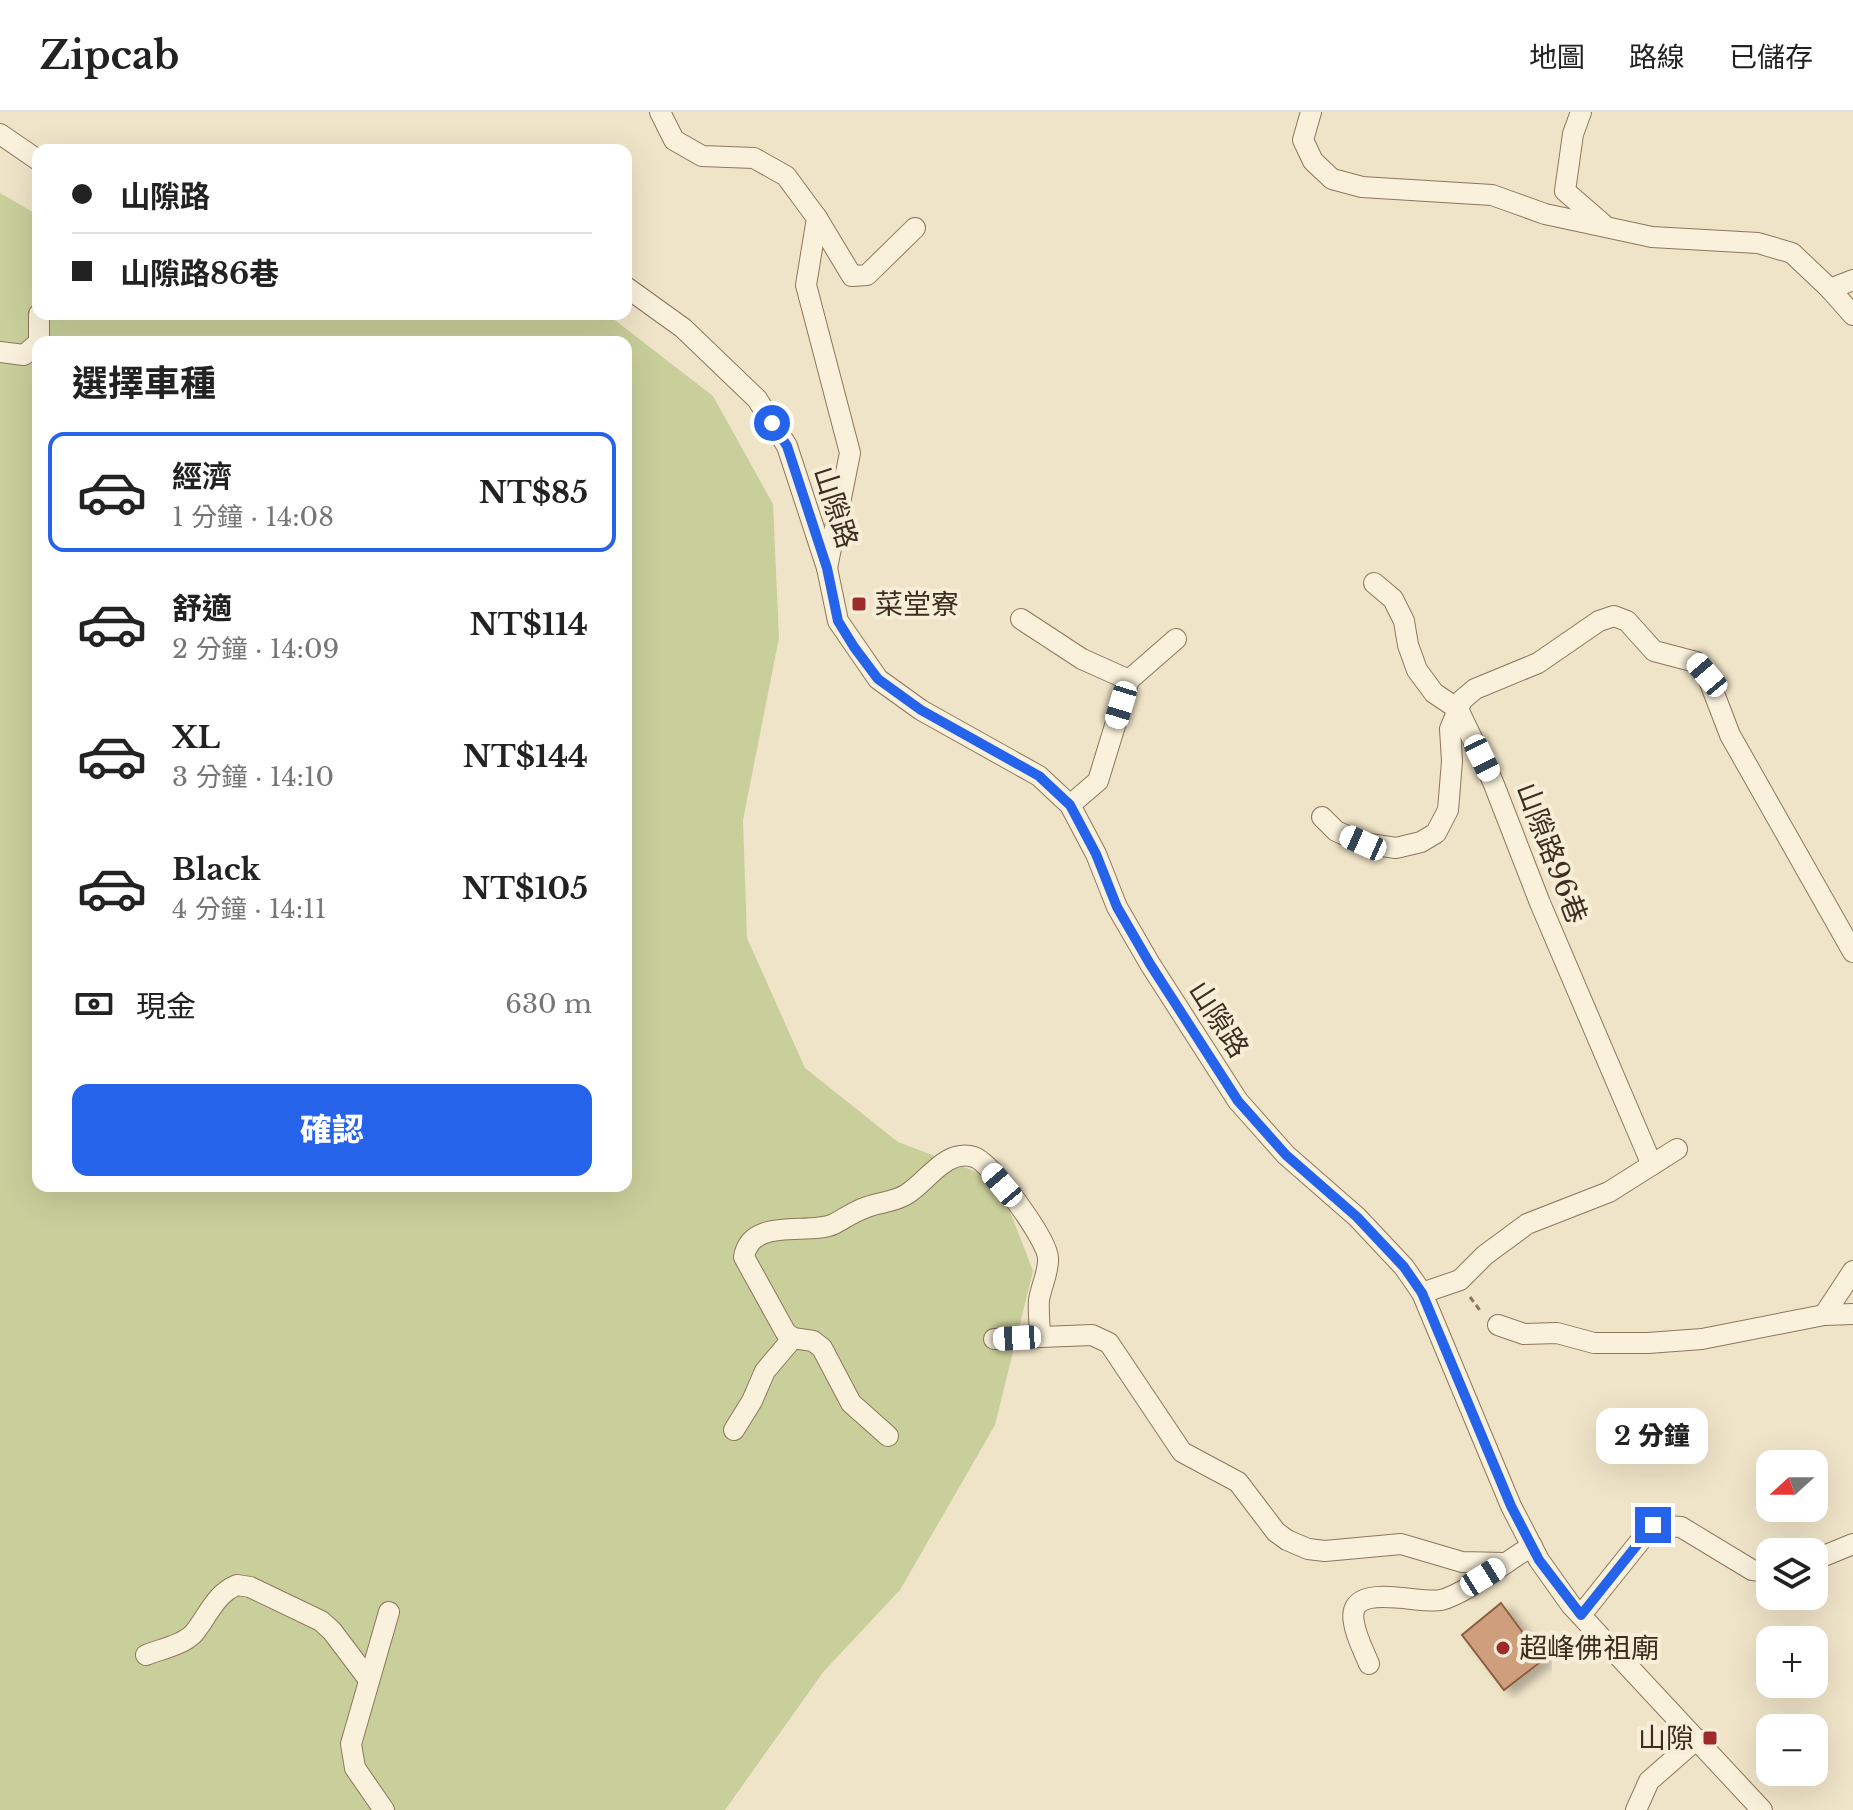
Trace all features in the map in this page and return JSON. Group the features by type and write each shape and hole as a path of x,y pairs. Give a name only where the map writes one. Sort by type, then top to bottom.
{"street":[{"path":"660,112 674,140 702,156 754,158 786,176 817,218 852,276 867,275 915,228"},
{"path":"1311,112 1303,140 1313,161 1332,179 1362,187 1492,195 1545,214 1652,237 1758,243 1792,253 1853,315"},
{"path":"1581,112 1573,134 1565,191 1606,227"},
{"path":"0,134 32,156"},
{"path":"817,218 806,285 850,453 827,568"},
{"path":"1830,289 1853,280"},
{"name":"山隙路","path":"632,291 683,328 757,399 787,446 827,568 838,621 878,679 921,710 1039,776 1070,805 1096,854 1117,907 1238,1101 1286,1155 1357,1217 1404,1267 1422,1293 1506,1493 1532,1546 1571,1605 1762,1810"},
{"path":"0,352 24,355 32,348"},
{"name":"山隙路96巷","path":"1374,583 1393,599 1404,621 1417,670 1434,693 1458,709 1493,782 1540,903 1652,1165"},
{"path":"1322,817 1336,831 1363,843 1396,848 1421,842 1436,833 1448,810 1452,761 1450,729 1462,700 1475,689 1538,663 1599,621 1614,616 1627,621 1654,651 1696,662 1707,675 1730,735 1853,952"},
{"path":"1021,619 1082,659 1129,680"},
{"path":"1070,805 1098,781 1129,680 1176,639"},
{"path":"1422,1293 1460,1280 1485,1255 1527,1224 1609,1192 1677,1149"},
{"path":"888,1436 851,1403 822,1348 813,1341 793,1338 786,1333 744,1257 745,1250 756,1239 780,1229 831,1226 868,1206 909,1193 939,1166 958,1156 973,1156 983,1162 1021,1207 1041,1236 1048,1254 1049,1263 1039,1301 1040,1337"},
{"path":"1824,1315 1853,1271"},
{"path":"1498,1325 1524,1334 1557,1333 1594,1343 1648,1343 1702,1339 1824,1315 1853,1314"},
{"path":"994,1339 1092,1335 1109,1343 1182,1452 1238,1482 1276,1532 1287,1540 1308,1549 1325,1551 1401,1544 1462,1562 1505,1563"},
{"path":"734,1430 752,1401 765,1371 793,1338"},
{"path":"1581,1615 1653,1525 1681,1527 1756,1571"},
{"path":"1828,1554 1853,1544"},
{"path":"1369,1664 1353,1621 1356,1605 1362,1599 1441,1600 1532,1546"},
{"path":"146,1655 184,1641 193,1634 221,1595 237,1585 250,1587 321,1621 369,1680"},
{"path":"384,1810 362,1780 352,1757 351,1744 389,1612"},
{"path":"1636,1810 1649,1781 1697,1739"}],"path":[{"path":"1460,1280 1482,1313 1498,1325"}],"green space":[{"path":"0,193 32,212 32,320 615,320 713,396 773,504 779,638 743,820 747,938 805,1068 898,1142 998,1180 1033,1271 995,1425 900,1590 824,1671 725,1810 0,1810"}],"building":[{"name":"超峰佛祖廟","path":"1501,1603 1543,1660 1504,1690 1462,1635"}],"place":[{"name":"菜堂寮","path":"859,604"},
{"name":"超峰佛祖廟","path":"1503,1648"},
{"name":"山隙","path":"1710,1738"}],"route":[{"path":"772,423 787,446 827,568 838,621 854,647 878,679 921,710 1039,776 1070,805 1096,854 1117,907 1238,1101 1286,1155 1357,1217 1404,1267 1422,1293 1511,1506 1539,1560 1581,1615 1653,1525"}]}
